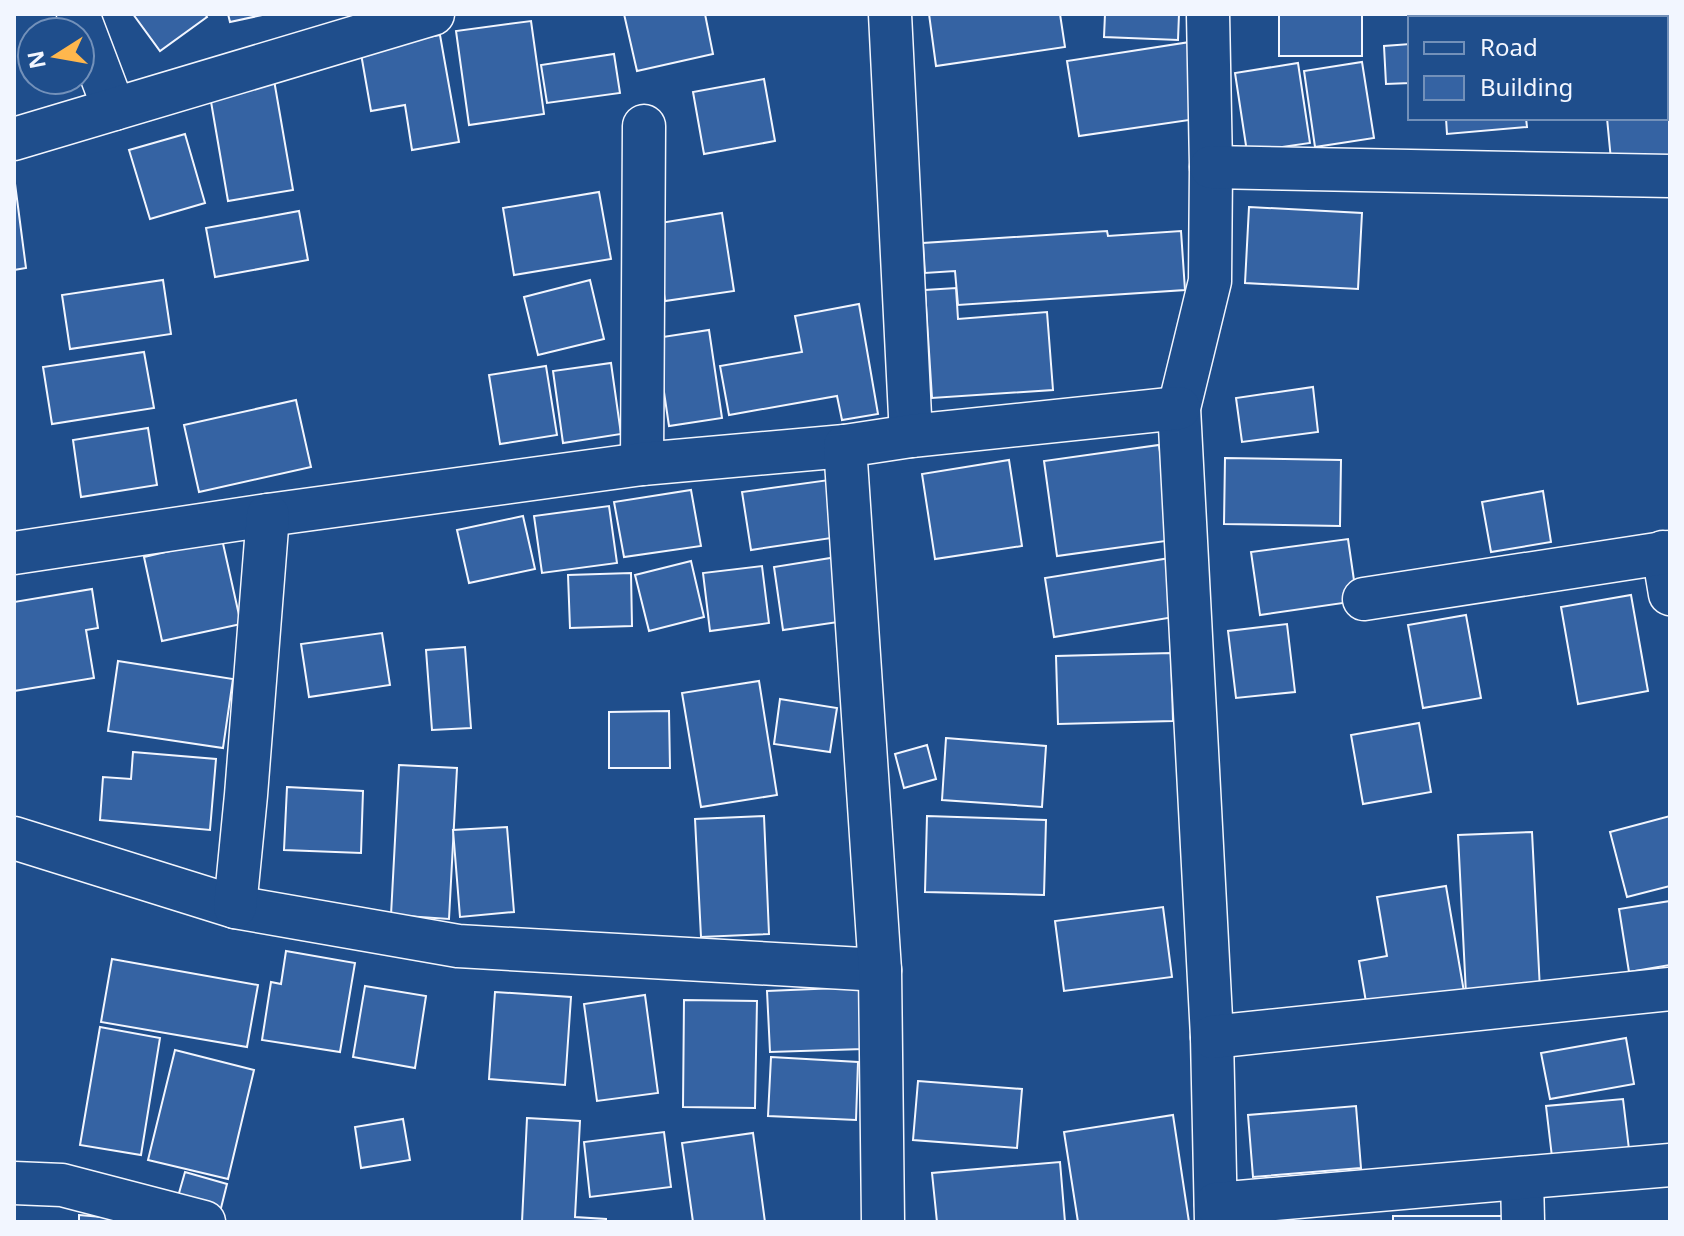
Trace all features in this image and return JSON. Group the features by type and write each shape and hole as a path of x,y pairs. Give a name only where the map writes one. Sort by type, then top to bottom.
{"street":[{"path":"78,14 114,109"},
{"path":"14,139 429,14"},
{"path":"890,14 911,436"},
{"path":"1208,14 1210,281 1179,408 1212,1037 1216,1213 1522,1178 1670,1165"},
{"path":"642,464 644,126"},
{"path":"1211,167 1670,176"},
{"path":"14,553 642,464 845,446 911,436 1179,408"},
{"path":"845,446 880,970 883,1222"},
{"path":"235,907 268,515"},
{"path":"1364,599 1666,552 1670,594"},
{"path":"14,838 235,907 458,946 880,970"},
{"path":"1212,1037 1670,989"},
{"path":"1522,1178 1523,1222"},
{"path":"14,1183 62,1185 204,1222"}],"building":[{"path":"133,14 205,14 207,17 160,51"},
{"path":"228,14 267,14 230,22"},
{"path":"624,14 705,14 713,54 637,71"},
{"path":"929,14 1060,14 1065,47 936,66"},
{"path":"1105,14 1179,14 1178,40 1104,37"},
{"path":"1279,14 1362,14 1362,56 1279,56"},
{"path":"1420,14 1508,14 1508,16"},
{"path":"531,21 544,114 469,125 456,31"},
{"path":"1670,24 1670,155 1611,160 1607,120 1668,120"},
{"path":"440,35 459,142 412,150 405,105 371,111 360,48"},
{"path":"1190,42 1203,118 1079,136 1067,61"},
{"path":"1408,44 1408,83 1386,84 1384,46"},
{"path":"614,54 620,93 547,103 541,65"},
{"path":"1362,62 1374,138 1315,147 1304,71"},
{"path":"1298,63 1310,143 1247,152 1235,73"},
{"path":"764,79 775,141 704,154 693,92"},
{"path":"274,80 293,190 228,201 209,90"},
{"path":"1446,120 1526,120 1527,127 1447,134"},
{"path":"185,134 205,203 150,219 129,150"},
{"path":"14,176 26,268 14,270"},
{"path":"599,192 611,259 514,275 503,208"},
{"path":"1249,207 1362,213 1358,289 1245,283"},
{"path":"299,211 308,260 215,277 206,228"},
{"path":"722,213 734,291 665,301 654,224"},
{"path":"1107,231 1108,236 1181,231 1185,290 958,305 955,271 925,273 923,243"},
{"path":"163,280 171,334 70,349 62,295"},
{"path":"590,280 604,339 538,355 524,297"},
{"path":"956,288 958,319 1047,312 1053,390 932,398 925,290"},
{"path":"859,304 878,414 842,420 837,396 729,415 720,366 802,352 795,316"},
{"path":"709,330 722,418 669,426 656,338"},
{"path":"144,352 154,408 52,424 43,367"},
{"path":"611,363 621,434 563,443 553,371"},
{"path":"546,366 557,435 500,444 489,375"},
{"path":"1313,387 1318,432 1242,442 1236,398"},
{"path":"296,400 311,467 199,492 184,425"},
{"path":"148,428 157,485 81,497 73,440"},
{"path":"1159,445 1173,540 1057,556 1044,461"},
{"path":"1225,458 1341,460 1340,526 1224,524"},
{"path":"1009,460 1022,546 935,559 922,474"},
{"path":"836,479 845,536 751,550 742,492"},
{"path":"691,490 701,546 624,557 614,502"},
{"path":"1543,491 1551,542 1491,552 1482,502"},
{"path":"609,506 617,563 542,573 534,516"},
{"path":"523,516 535,569 469,583 457,530"},
{"path":"222,539 241,624 162,641 144,557"},
{"path":"1348,539 1357,601 1260,615 1251,552"},
{"path":"843,556 852,620 783,630 774,567"},
{"path":"1170,558 1180,616 1054,637 1045,578"},
{"path":"691,561 704,617 649,631 635,575"},
{"path":"762,566 769,623 710,631 703,573"},
{"path":"631,573 632,626 570,628 568,575"},
{"path":"92,589 98,628 86,630 94,678 14,691 14,602"},
{"path":"1631,595 1648,691 1578,704 1561,607"},
{"path":"1466,615 1481,698 1423,708 1408,625"},
{"path":"1287,624 1295,692 1236,698 1228,631"},
{"path":"382,633 390,685 309,697 301,644"},
{"path":"465,647 471,728 432,730 426,650"},
{"path":"1171,653 1173,721 1058,724 1056,656"},
{"path":"118,661 233,679 223,748 108,731"},
{"path":"759,681 777,795 701,807 682,693"},
{"path":"780,699 837,708 830,752 774,744"},
{"path":"669,711 670,768 609,768 609,712"},
{"path":"1419,723 1431,792 1363,804 1351,735"},
{"path":"946,738 1046,746 1042,807 942,800"},
{"path":"927,745 936,779 904,788 895,754"},
{"path":"133,752 216,759 210,830 100,820 103,777 131,779"},
{"path":"399,765 457,768 449,919 391,915"},
{"path":"287,787 363,791 361,853 284,850"},
{"path":"764,816 769,934 701,937 695,819"},
{"path":"927,816 1046,820 1044,895 925,892"},
{"path":"1670,816 1670,886 1627,897 1610,832"},
{"path":"507,827 514,912 460,917 453,830"},
{"path":"1532,832 1540,990 1466,994 1458,835"},
{"path":"1446,886 1464,992 1367,1008 1359,961 1387,956 1377,897"},
{"path":"1670,901 1670,965 1629,972 1619,909"},
{"path":"1163,907 1172,977 1064,991 1055,921"},
{"path":"286,951 355,963 340,1052 262,1040 271,982 281,984"},
{"path":"112,959 258,985 247,1047 101,1022"},
{"path":"365,986 426,996 415,1068 353,1057"},
{"path":"861,987 863,1049 770,1052 767,991"},
{"path":"495,992 571,997 565,1085 489,1079"},
{"path":"645,995 658,1093 597,1101 584,1004"},
{"path":"684,1000 757,1001 755,1108 683,1107"},
{"path":"100,1027 160,1038 141,1155 80,1145"},
{"path":"1626,1038 1634,1084 1550,1099 1541,1053"},
{"path":"175,1050 254,1070 228,1179 148,1160"},
{"path":"771,1057 858,1062 856,1120 768,1116"},
{"path":"918,1081 1022,1089 1017,1148 913,1140"},
{"path":"1623,1099 1631,1166 1554,1174 1546,1106"},
{"path":"1356,1106 1361,1168 1253,1177 1248,1115"},
{"path":"1173,1115 1189,1222 1078,1222 1064,1132"},
{"path":"527,1118 580,1121 575,1217 606,1219 606,1222 522,1222"},
{"path":"403,1119 410,1160 361,1168 355,1127"},
{"path":"664,1132 671,1187 590,1197 584,1142"},
{"path":"753,1133 765,1222 693,1222 682,1143"},
{"path":"1060,1162 1065,1222 937,1222 932,1173"},
{"path":"185,1172 227,1184 220,1212 177,1200"},
{"path":"79,1215 136,1220 136,1222 79,1222"},
{"path":"1393,1216 1503,1216 1503,1222 1393,1222"}]}
